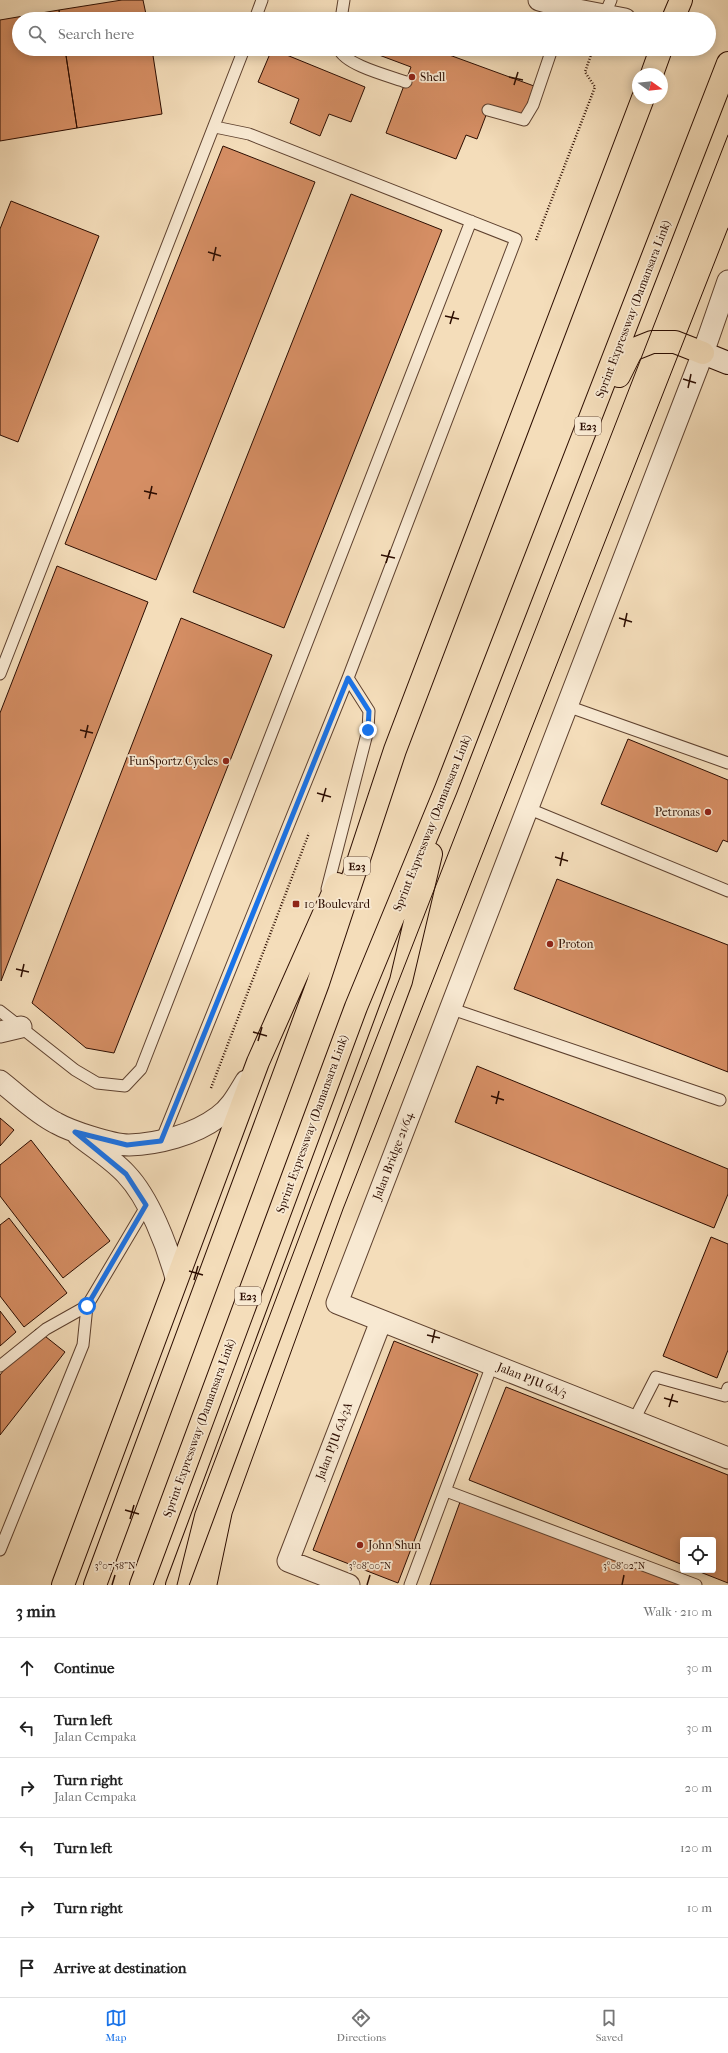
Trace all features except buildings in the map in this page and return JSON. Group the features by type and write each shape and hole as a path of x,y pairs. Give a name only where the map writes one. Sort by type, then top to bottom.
{"highway":[{"path":"676,12 682,0"},
{"path":"654,68 658,56"},
{"name":"Sprint Expressway (Damansara Link)","path":"141,1585 356,1007 446,789 728,63"},
{"name":"E23","path":"95,1585 318,983 395,750 641,104"},
{"path":"578,452 632,350 652,342 675,342 703,353"},
{"path":"63,1585 176,1278 258,1062 316,934 395,750"},
{"path":"177,1585 401,981 446,789"}],"street":[{"path":"539,0 566,9 614,11"},
{"name":"Jalan Bridge 21/64","path":"337,1303 449,1008 703,353 723,306 728,281"},
{"path":"703,353 728,363"},
{"path":"0,1032 21,1027"},
{"path":"0,1081 54,1123 75,1132 127,1145 161,1141 195,1130 218,1117 232,1103 258,1062"},
{"path":"75,1132 126,1174 146,1205 168,1248 176,1278"},
{"name":"Jalan PJU 6A/3","path":"337,1303 728,1458"},
{"name":"Jalan PJU 6A/3A","path":"349,1585 288,1561 381,1321"}],"lane":[{"path":"258,12 262,0"},
{"path":"342,12 344,0"},
{"path":"0,674 215,127 241,56"},
{"path":"343,56 350,61 406,82"},
{"path":"488,110 524,120 533,104 550,56"},
{"path":"161,1141 348,678 516,239 249,134 215,127"},
{"path":"0,1011 75,1070 97,1082 125,1086 141,1069 471,221"},
{"path":"316,934 368,730 369,711 348,678"},
{"path":"567,706 728,763"},
{"path":"527,808 728,891"},
{"path":"449,1008 720,1100"},
{"path":"0,1550 83,1345 87,1306 146,1205"},
{"path":"0,1366 46,1329 87,1306"},
{"path":"410,1585 492,1365"},
{"path":"634,1420 656,1377 725,1396 728,1388"},
{"path":"446,1491 696,1585"}],"tram line":[{"path":"177,1585 195,1513 313,1201 728,135"},
{"path":"217,1585 232,1514 343,1209 728,228"}],"place":[{"name":"Shell","path":"412,77"},
{"name":"FunSportz Cycles","path":"226,761"},
{"name":"Petronas","path":"708,812"},
{"name":"10 Boulevard","path":"296,904"},
{"name":"Proton","path":"550,944"},
{"name":"John Shun","path":"360,1545"}],"route":[{"path":"87,1306 146,1205 126,1174 75,1132 127,1145 161,1141 348,678 369,711 368,730"}]}
